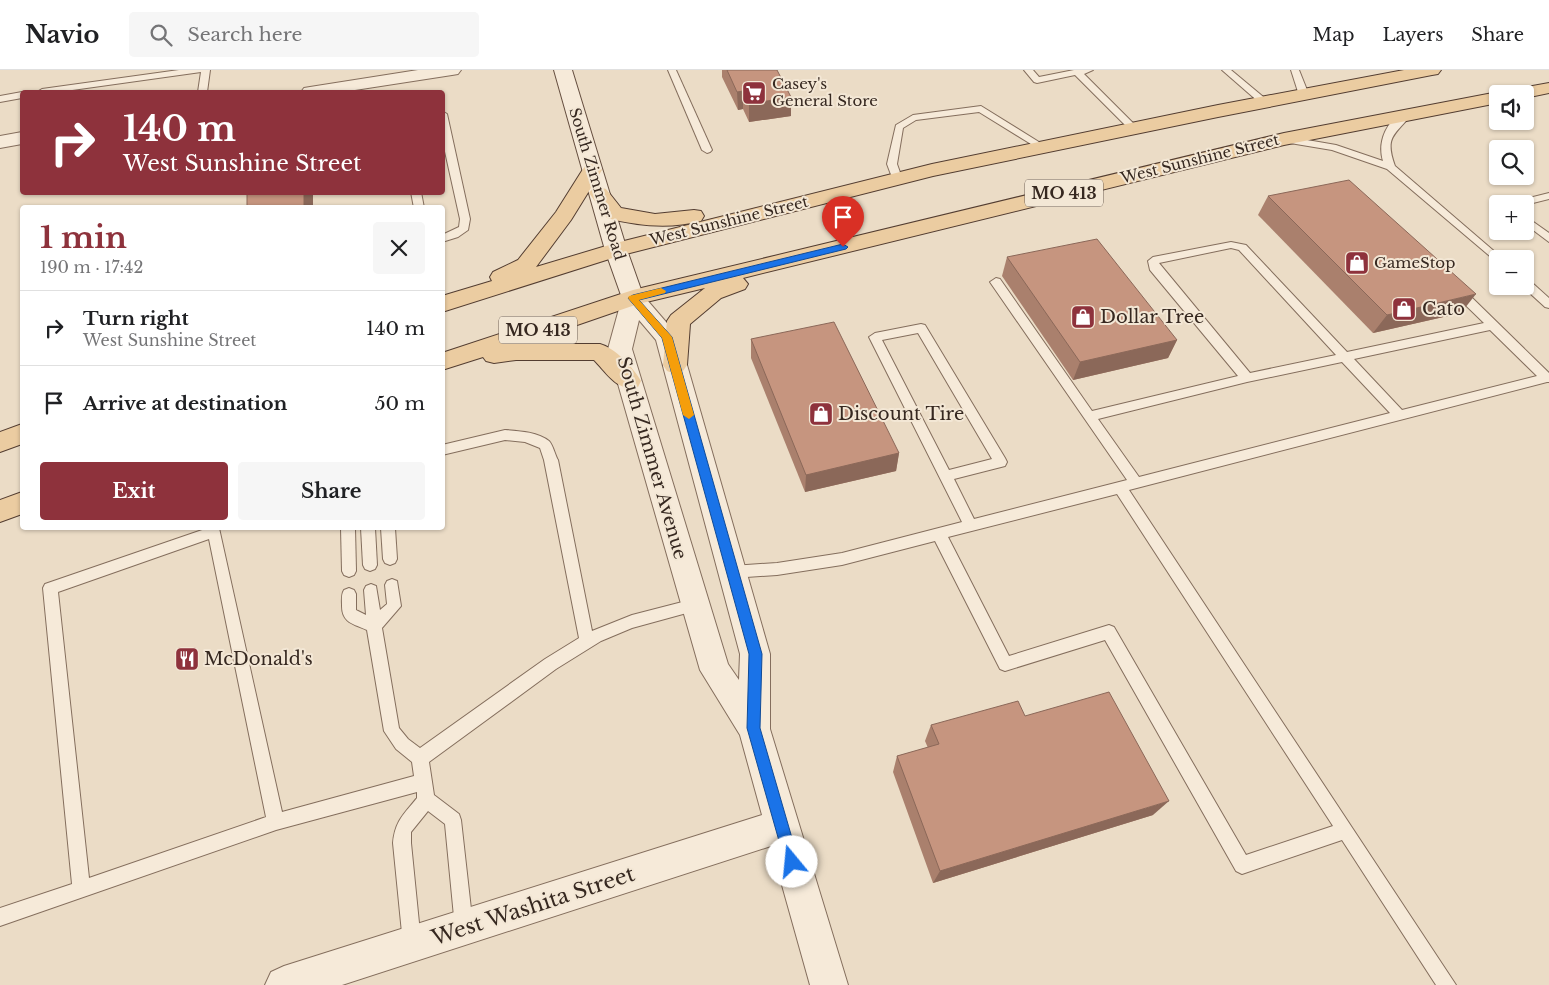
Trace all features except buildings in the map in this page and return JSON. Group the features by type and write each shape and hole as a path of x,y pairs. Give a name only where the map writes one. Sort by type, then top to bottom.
{"main road":[{"name":"West Sunshine Street","path":"445,303 616,250 897,178 1133,128 1432,70"},
{"path":"1534,91 1549,88"},
{"name":"West Sunshine Street","path":"445,361 633,298 1284,139 1489,99"},
{"path":"445,303 526,265 564,215 592,170"},
{"path":"599,193 614,213 655,220 753,208 834,195"},
{"path":"675,365 679,321 713,293 862,242"},
{"path":"445,361 516,352 600,352 630,381"},
{"path":"0,442 20,435"},
{"path":"0,511 20,504"}],"street":[{"path":"349,90 452,70"},
{"name":"South Zimmer Road","path":"563,70 616,250 633,298"},
{"path":"0,142 20,138"},
{"name":"South Zimmer Avenue","path":"633,298 667,337 675,365 755,654 754,728 781,826 829,985"},
{"name":"South Zimmer Avenue","path":"633,298 620,348 694,605 715,670 754,728"},
{"name":"West Washita Street","path":"284,985 781,826"}],"lane":[{"path":"56,90 198,70"},
{"path":"203,90 206,70"},
{"path":"672,70 707,150"},
{"path":"1028,70 1037,80 1089,70"},
{"path":"1226,70 1264,102"},
{"path":"1295,70 1304,95"},
{"path":"1077,72 1133,128"},
{"path":"0,99 20,96"},
{"path":"897,178 892,164 899,127 913,118 981,109 1042,147"},
{"path":"1390,167 1384,150 1388,131 1407,114"},
{"path":"445,128 465,219 464,228 454,235 445,238"},
{"path":"1284,139 1333,147 1390,167 1489,252"},
{"path":"1534,200 1549,196"},
{"path":"1534,226 1549,239"},
{"path":"1247,378 1154,266 1153,260 1231,245 1242,247 1400,416"},
{"path":"1445,279 1548,378"},
{"path":"996,282 1136,483"},
{"path":"1534,291 1549,304"},
{"path":"1090,416 1247,378 1493,325"},
{"path":"946,476 1000,462 921,328 875,337 971,526"},
{"path":"732,572 777,569 842,559 1548,378"},
{"path":"445,449 505,435 526,437 545,445 551,460 588,642"},
{"path":"1120,487 1446,985"},
{"path":"348,530 348,571"},
{"path":"368,530 370,565"},
{"path":"388,530 390,559"},
{"path":"82,888 50,588 214,531 276,822"},
{"path":"939,534 1005,664 1109,632 1242,865 1345,830"},
{"path":"374,626 394,606 392,585"},
{"path":"371,590 374,626 392,731 402,744 420,758 426,800 453,820 464,928"},
{"path":"349,594 349,614 374,626"},
{"path":"420,758 498,702 588,642 624,624 694,605"},
{"path":"0,917 276,822 423,782"},
{"path":"412,944 402,843 403,829 426,800"}],"slow traffic":[{"path":"661,291 633,298 667,337 689,415"}],"place":[{"name":"Casey's General Store","path":"754,93"},
{"name":"GameStop","path":"1357,263"},
{"name":"Cato","path":"1404,309"},
{"name":"Dollar Tree","path":"1083,317"},
{"name":"Discount Tire","path":"821,414"},
{"name":"McDonald's","path":"187,659"}],"route":[{"path":"792,862 754,728 755,654 667,337 633,298 843,247"}]}
